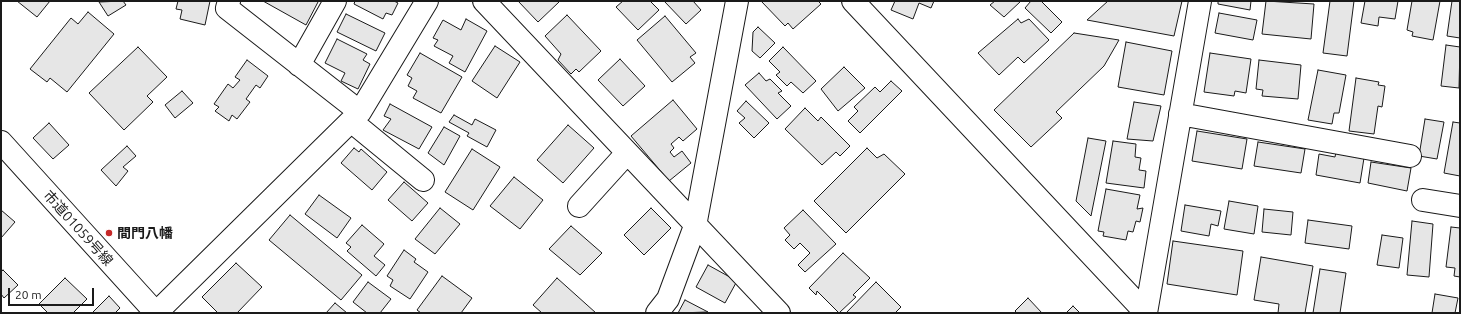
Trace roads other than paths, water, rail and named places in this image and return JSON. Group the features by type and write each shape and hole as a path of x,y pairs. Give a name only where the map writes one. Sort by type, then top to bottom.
{"street":[{"path":"229,1 227,8 299,65 423,180"},
{"path":"299,65 335,1"},
{"path":"156,313 355,117 427,1"},
{"path":"484,1 695,226 779,313"},
{"path":"657,313 668,299 695,226 737,1"},
{"path":"853,1 1146,313"},
{"path":"1146,313 1200,1"},
{"path":"1180,114 1410,156"},
{"name":"市道01059号線","path":"1,142 156,313"},
{"path":"579,206 627,153"},
{"path":"1423,200 1460,206"}],"place":[{"name":"間門八幡","path":"109,233"}]}
